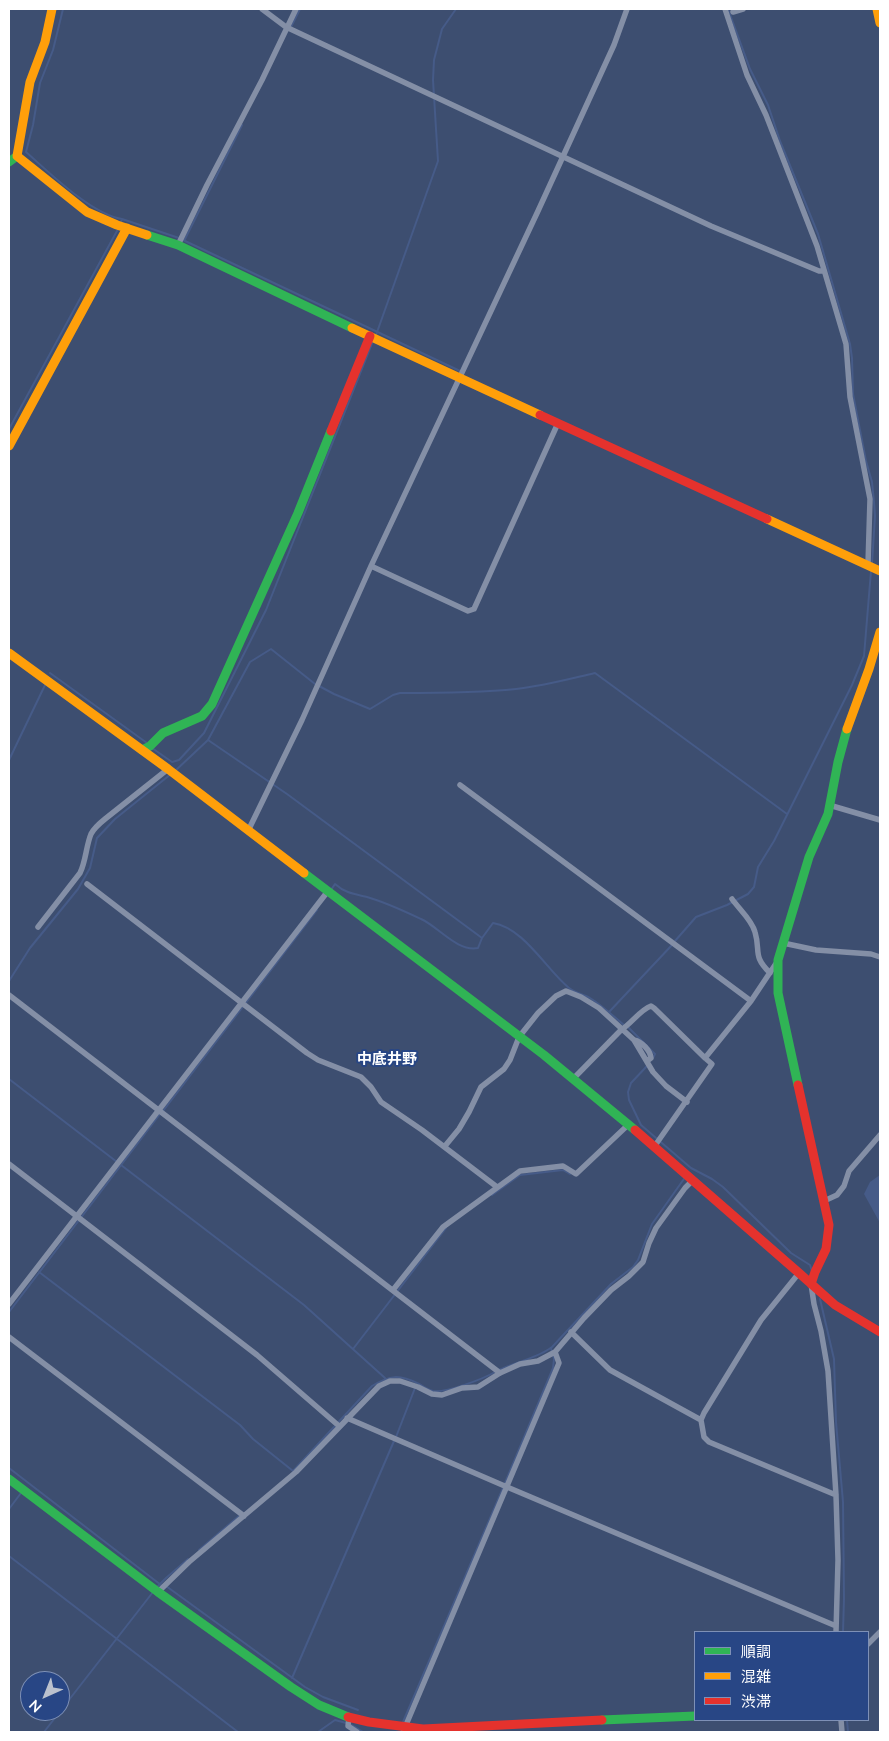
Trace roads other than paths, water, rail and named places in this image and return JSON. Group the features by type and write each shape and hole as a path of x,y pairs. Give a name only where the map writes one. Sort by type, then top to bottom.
{"street":[{"path":"9,162 18,156 30,82 45,42 52,9"},
{"path":"262,9 286,27 711,226 781,256 819,271 824,271"},
{"path":"178,245 296,9"},
{"path":"248,831 302,720 371,566 563,156 614,45 627,9"},
{"path":"725,9 747,75 771,127 817,246 846,344 850,397 870,498 868,564"},
{"path":"733,12 744,9"},
{"path":"877,9 880,22"},
{"path":"18,156 87,212 178,245 460,378 879,570"},
{"path":"9,446 127,228"},
{"path":"142,750 150,746 163,733 202,716 212,704 298,513 370,336"},
{"path":"371,566 468,611 474,609 558,422"},
{"path":"348,1418 836,1629 838,1560 836,1495 828,1371 811,1284 812,1276 825,1251 829,1238 829,1225 778,993 777,973 778,960 809,857 828,814 838,762 850,719 869,669 880,632"},
{"path":"9,653 177,776 520,1036 629,1124 835,1305 880,1332"},
{"path":"38,927 80,873 91,834 105,819 168,770"},
{"path":"460,785 751,1001"},
{"path":"829,805 880,820"},
{"path":"87,884 307,1053 318,1060 361,1077 371,1087 381,1102 445,1146 497,1187"},
{"path":"9,1304 328,891"},
{"path":"732,899 756,932 759,961 770,973"},
{"path":"783,943 816,950 871,954 880,957"},
{"path":"705,1058 751,1001 778,960"},
{"path":"445,1146 469,1112 481,1087 504,1069 520,1036 538,1013 556,996 566,991 581,997 599,1008 634,1040 653,1072 666,1086 687,1102"},
{"path":"9,995 500,1373"},
{"path":"573,1079 621,1030 646,1008 651,1006 654,1008 712,1064 654,1147"},
{"path":"393,1290 443,1227 497,1187 520,1172 563,1166 576,1174 629,1124"},
{"path":"824,1201 837,1194 844,1186 849,1171 880,1135"},
{"path":"9,1164 257,1355 339,1426"},
{"path":"158,1592 189,1562 296,1472 379,1386 390,1381 408,1382 435,1395 462,1388 478,1387 500,1373 520,1364 538,1361 556,1352 571,1332 611,1290 629,1276 642,1262 656,1228 692,1181"},
{"path":"799,1273 761,1320 710,1401 701,1420 704,1437 709,1442 836,1495"},
{"path":"571,1332 610,1370 701,1420"},
{"path":"9,1337 244,1516"},
{"path":"405,1730 558,1363 556,1352"},
{"path":"9,1479 158,1592 291,1687 320,1705 349,1717 405,1730 694,1716"},
{"path":"869,1643 880,1632"},
{"path":"349,1717 348,1726 357,1732"}],"water":[{"path":"880,1175 880,1223 864,1194 870,1182"}],"waterway":[{"path":"63,9 53,50 40,83 26,152 71,192 110,216 122,219 121,222"},
{"path":"291,27 300,9"},
{"path":"376,335 438,161 433,80 434,60 442,29 456,9"},
{"path":"728,9 750,69 768,105 780,141 818,234 850,344 853,394 872,482 875,516 872,564"},
{"path":"185,239 242,125"},
{"path":"122,219 179,238"},
{"path":"9,429 118,229"},
{"path":"183,240 460,371"},
{"path":"152,748 172,762 179,760 204,733 266,610 373,341"},
{"path":"675,941 696,917 727,905 748,894 754,887 758,867 774,841 852,685 864,656 871,571"},
{"path":"175,771 208,740 250,662 271,649 315,684"},
{"path":"50,673 147,743"},
{"path":"319,686 370,709 393,695 400,693 516,689 595,673 787,814"},
{"path":"9,760 46,683"},
{"path":"208,740 287,794 482,938 493,923 504,926 515,933 534,950 569,988 595,1001 624,1025"},
{"path":"9,981 30,948 78,889 90,868 97,838 115,819 171,774"},
{"path":"331,890 335,884 350,893 374,899 394,907 421,919 455,943 463,946 478,948 482,938"},
{"path":"163,1111 317,910"},
{"path":"609,1012 672,945"},
{"path":"628,1027 655,1054 653,1058"},
{"path":"647,1066 631,1083 628,1092 629,1100 641,1125 691,1168 723,1187 791,1253 810,1265 812,1271"},
{"path":"9,1079 117,1162"},
{"path":"9,1312 160,1114"},
{"path":"121,1165 304,1305 385,1378"},
{"path":"492,1195 520,1175 563,1170 570,1174"},
{"path":"499,1370 534,1357 552,1347 611,1284 633,1267 638,1260 652,1224 686,1176"},
{"path":"353,1349 446,1228"},
{"path":"39,1272 240,1425 253,1439 293,1471"},
{"path":"820,1299 834,1359 836,1422 843,1502 843,1631"},
{"path":"505,1483 553,1368 554,1359 551,1348"},
{"path":"293,1471 372,1386 378,1382 400,1377 431,1390 439,1391 464,1385 495,1372"},
{"path":"396,1437 415,1388"},
{"path":"292,1678 394,1441"},
{"path":"9,1468 161,1585"},
{"path":"403,1722 503,1488"},
{"path":"9,1509 21,1493"},
{"path":"199,1550 239,1516"},
{"path":"9,1556 238,1732"},
{"path":"156,1588 188,1559"},
{"path":"166,1586 305,1687 323,1697 358,1710"},
{"path":"44,1732 153,1592"},
{"path":"318,1732 335,1720 346,1723"},
{"path":"847,1721 848,1732"},
{"path":"350,1724 363,1732"}],"district":[{"name":"中底井野","path":"387,1059"}]}
